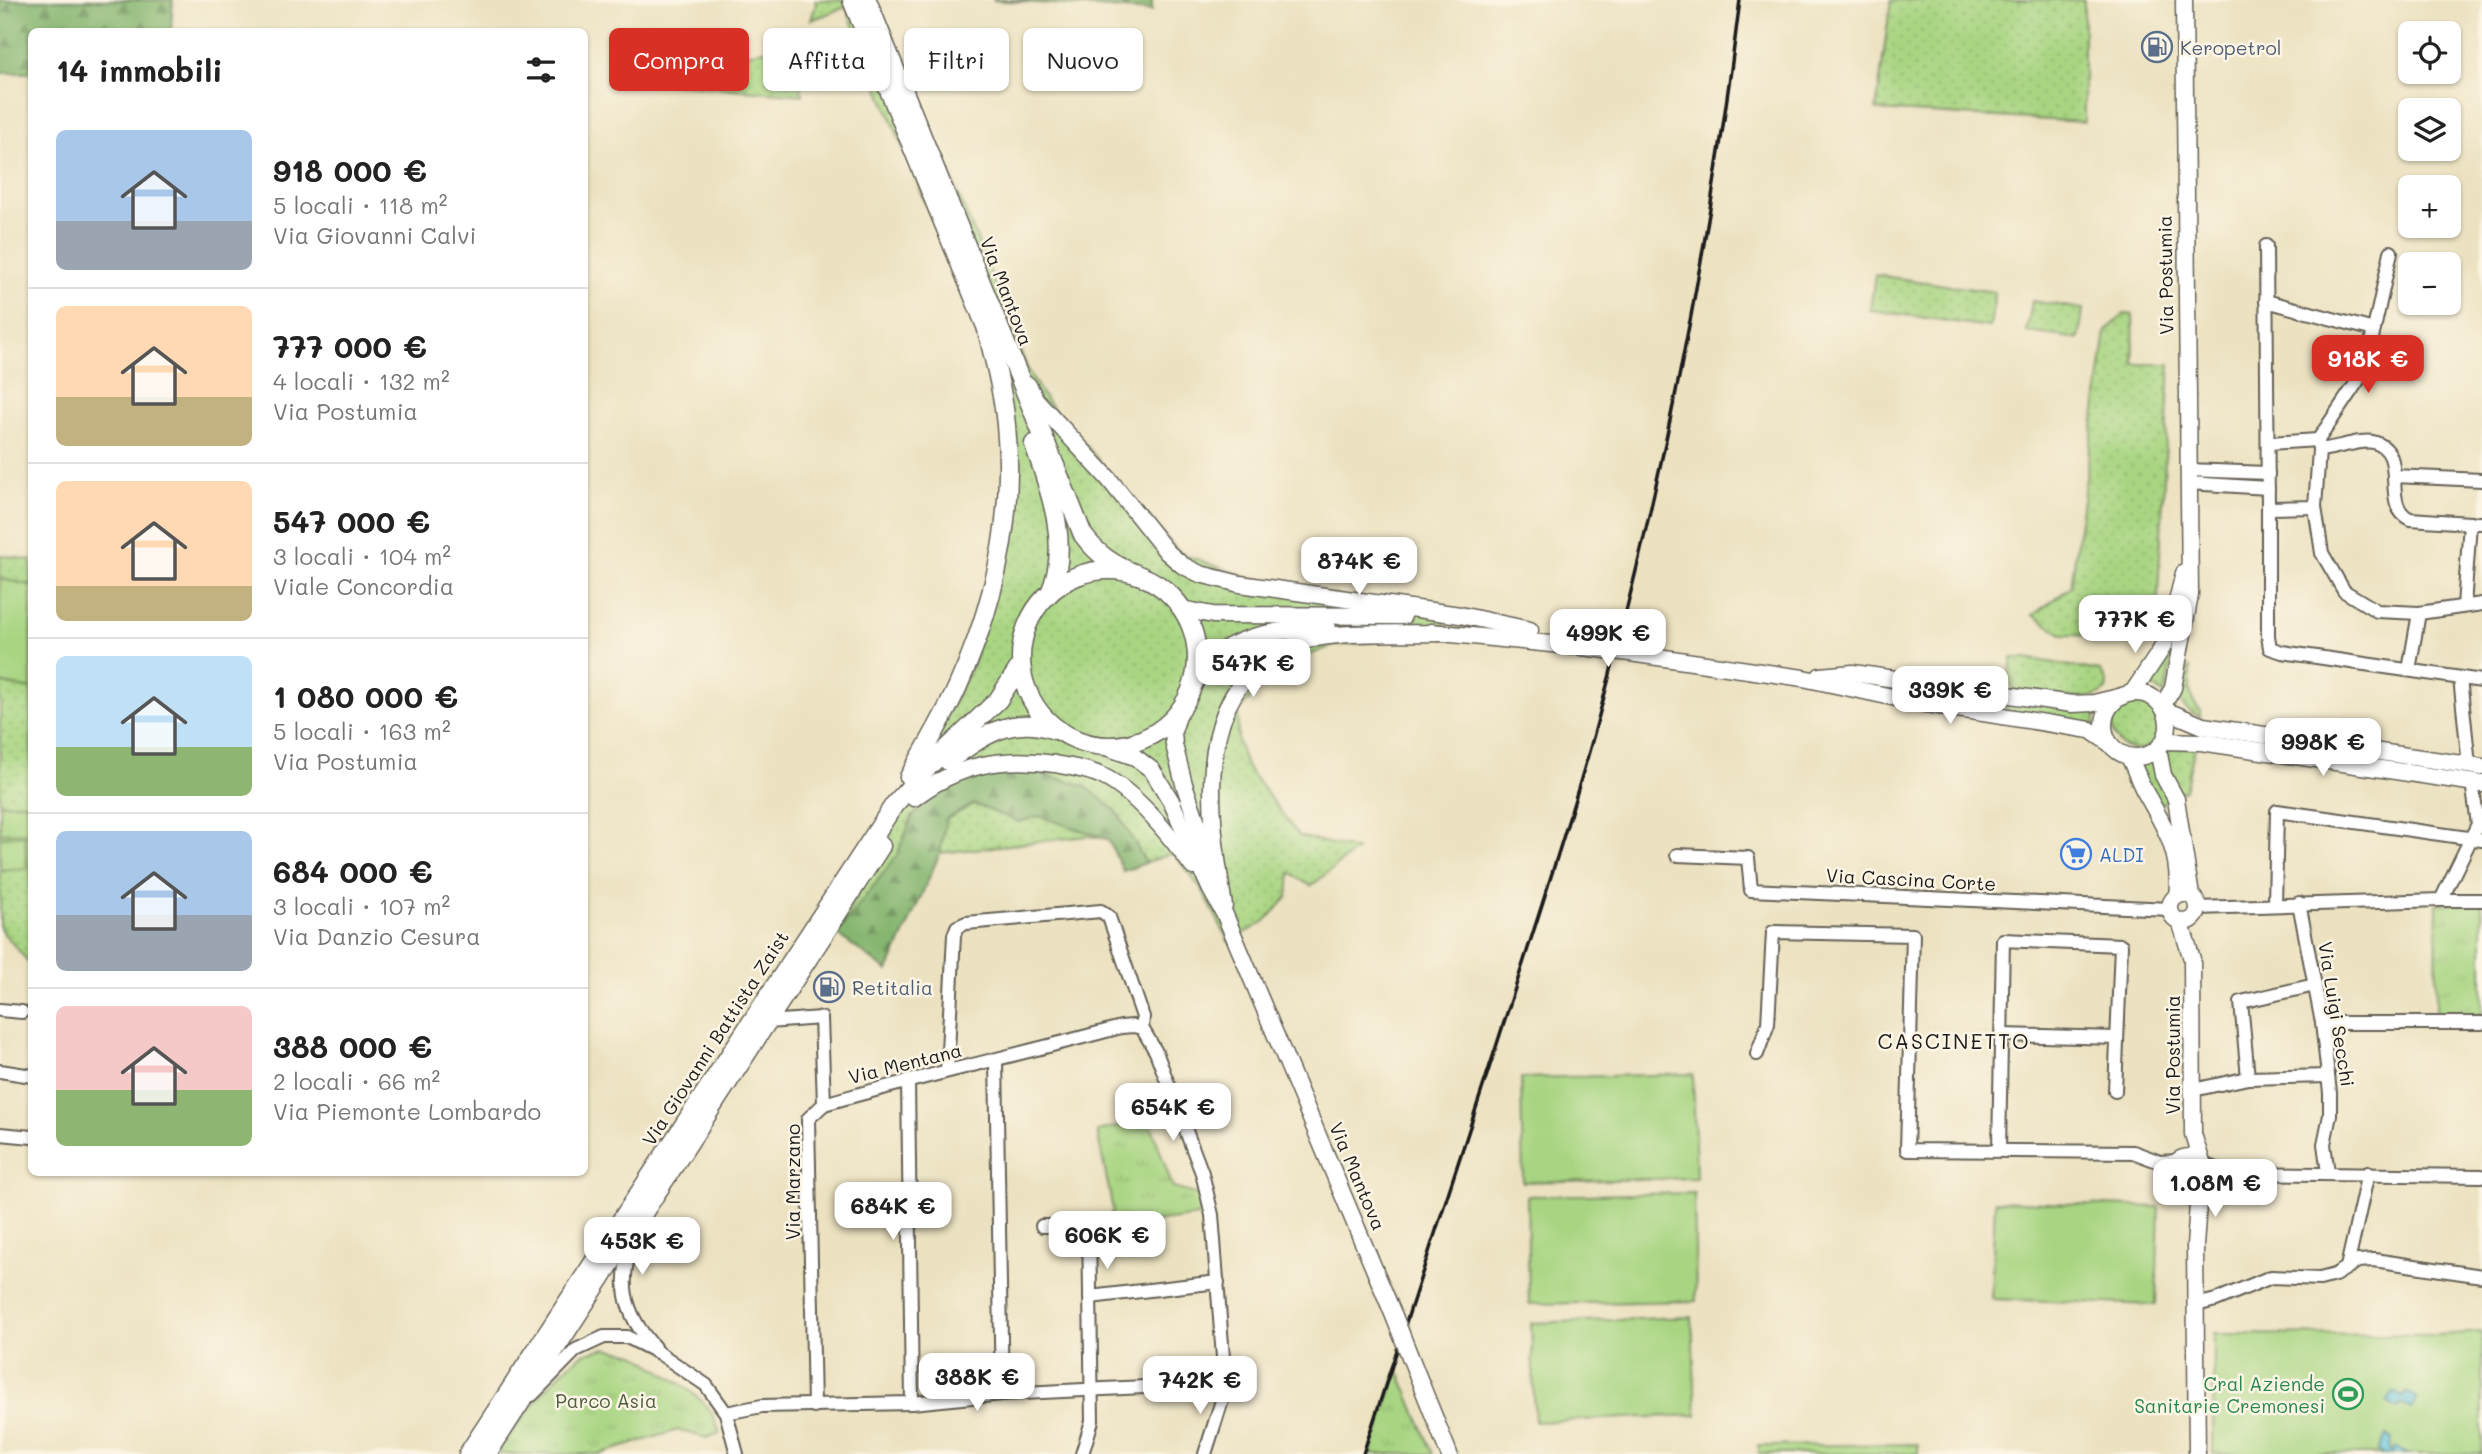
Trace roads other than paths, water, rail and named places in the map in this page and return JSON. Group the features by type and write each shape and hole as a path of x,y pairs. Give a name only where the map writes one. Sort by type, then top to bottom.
{"main road":[{"name":"Via Mantova","path":"852,0 1083,535 1095,551 1112,565 1136,574"},
{"name":"Via Mantova","path":"867,0 993,328 1050,492 1060,556 1058,575 1050,593"},
{"name":"Via Postumia","path":"2164,708 2173,688 2190,595 2184,0"},
{"path":"993,328 1036,400 1108,478 1167,552 1182,565 1219,580 1460,615 1530,630 1591,648"},
{"path":"894,805 965,669 985,613 1001,547 1006,517 1008,450 993,328"},
{"name":"Via Postumia","path":"2126,695 2161,650 2170,629 2189,551"},
{"path":"1192,688 1197,668 1191,627 1182,609 1162,588 1136,574 1100,571 1073,578 1050,593 1031,617 1025,631 1021,665 1032,700 1055,730 1079,741 1135,757 1152,771 1171,801 1216,893"},
{"path":"1182,609 1213,615 1397,615 1530,630"},
{"path":"1216,893 1174,745 1173,731 1179,713 1208,662 1234,644 1298,629 1386,628 1439,633 1591,648 1803,678 1920,702 2090,730 2129,757 2149,755 2161,745 2169,726 2164,708"},
{"path":"1216,893 1213,749 1221,718 1235,692 1250,673 1273,656 1300,642 1322,637 1439,633"},
{"name":"Via Giovanni Battista Zaist","path":"468,1454 894,805 929,765 998,700 1021,665"},
{"path":"1803,678 1853,673 2072,704 2094,703 2126,695 2150,695 2164,708 2203,726 2476,766"},
{"path":"2109,743 2105,733 2106,713 2126,695"},
{"path":"1106,747 1127,745 1147,738 1179,713"},
{"name":"Via Giovanni Battista Zaist","path":"487,1454 914,799 948,762 997,731 1026,723 1055,730"},
{"path":"2161,745 2201,741 2477,783"},
{"name":"Via Postumia","path":"2161,745 2163,775 2176,799 2190,947 2193,985 2193,1133 2207,1175 2201,1187 2195,1246 2197,1454"},
{"name":"Via Postumia","path":"2129,757 2143,789 2171,839 2185,908"},
{"path":"914,799 934,783 957,771 990,762 1047,763 1091,771 1115,784 1142,807 1216,893"},
{"name":"Via Mantova","path":"1216,893 1394,1316 1449,1454"},
{"path":"2193,1133 2181,1159 2172,1168 2176,1184 2190,1193 2201,1187"},
{"path":"2181,1159 2193,1158 2203,1164"},
{"name":"Via Postumia","path":"2176,1184 2189,1211 2195,1246"}],"street":[{"path":"2266,246 2269,443 2267,636 2270,648 2282,652 2482,681"},
{"path":"2391,252 2365,370 2318,445 2315,507 2322,553 2344,591 2377,611 2419,614 2482,604"},
{"path":"2266,301 2374,330"},
{"path":"2269,443 2318,445 2336,449 2361,441 2373,442 2384,448 2392,460 2396,507 2402,515 2410,519 2476,523 2464,606"},
{"path":"2188,476 2268,473"},
{"path":"2188,476 2268,488"},
{"path":"2394,476 2482,480"},
{"path":"2268,508 2315,507"},
{"path":"2409,670 2419,614"},
{"path":"2460,678 2476,766"},
{"path":"2441,900 2477,839 2477,783"},
{"path":"2275,905 2277,811 2477,839"},
{"name":"Via Cascina Corte","path":"1677,855 1748,858 1751,890 2126,909 2185,908"},
{"path":"2185,908 2482,900"},
{"name":"Via Luigi Secchi","path":"2299,903 2322,1023 2328,1076 2330,1115 2324,1144 2328,1173"},
{"path":"947,1071 954,935 957,928 965,923 1101,911 1109,917 1143,1017 1142,1028 1156,1052 1202,1173 1212,1215 1225,1383 1205,1454"},
{"path":"1757,1054 1768,1024 1773,932 1913,935 1907,1150 2133,1153 2160,1162 2181,1159"},
{"path":"1999,1150 2003,940 2121,945 2115,1091"},
{"path":"2248,1078 2241,1002 2315,985"},
{"path":"0,1010 22,1012"},
{"name":"Via Marzano","path":"768,1022 821,1018 824,1104 807,1119 814,1406"},
{"path":"2322,1023 2482,1023"},
{"name":"Via Mentana","path":"824,1104 908,1080 996,1061 1121,1027 1142,1028"},
{"path":"2001,1035 2117,1038"},
{"path":"996,1061 1002,1394"},
{"path":"0,1071 28,1075"},
{"path":"2193,1090 2248,1078 2328,1076"},
{"path":"908,1080 912,1404"},
{"path":"0,1134 28,1137"},
{"path":"2160,1162 2176,1184"},
{"path":"2203,1164 2230,1173 2482,1175"},
{"path":"2201,1187 2230,1173"},
{"path":"2347,1267 2368,1173"},
{"path":"651,1202 625,1266 625,1292 628,1309 638,1330 659,1353"},
{"path":"1042,1226 1089,1226 1092,1390 1091,1421 1082,1454"},
{"path":"2196,1306 2271,1277 2320,1279 2335,1275 2358,1261 2374,1260 2482,1276"},
{"path":"1090,1297 1219,1282"},
{"path":"510,1418 576,1350 604,1337 627,1337 659,1353 706,1385 726,1413 737,1454"},
{"path":"726,1413 762,1406 912,1404 1002,1394 1225,1383"}],"water":[{"path":"2394,1392 2403,1397 2407,1392 2418,1398 2411,1409 2401,1404 2398,1409 2387,1402"},
{"path":"2386,1436 2392,1439 2389,1450 2392,1452 2395,1447 2407,1454 2384,1454 2378,1451"}],"railway":[{"path":"1363,1454 1559,851 1618,643 1661,461 1698,278 1740,0"}],"place":[{"name":"Keropetrol","path":"2157,47"},
{"name":"ALDI","path":"2076,854"},
{"name":"Retitalia","path":"829,987"},
{"name":"Cral Aziende Sanitarie Cremonesi","path":"2348,1394"}],"district":[{"name":"CASCINETTO","path":"1954,1040"}],"park label":[{"name":"Parco Asia","path":"606,1400"}]}
